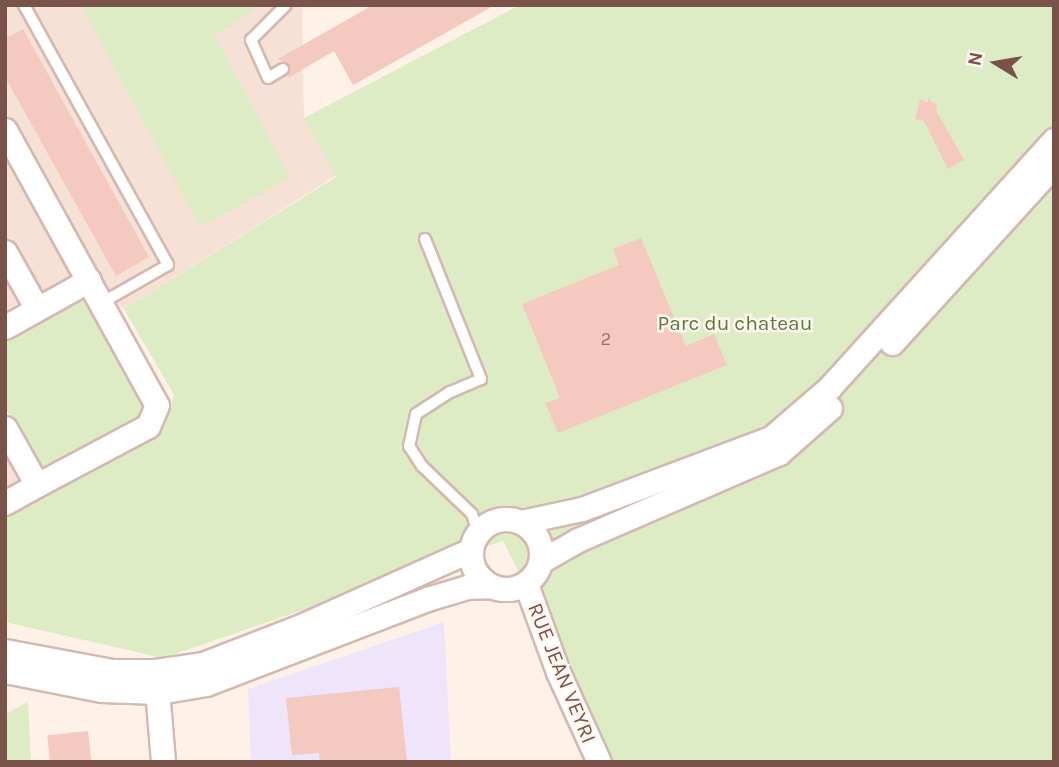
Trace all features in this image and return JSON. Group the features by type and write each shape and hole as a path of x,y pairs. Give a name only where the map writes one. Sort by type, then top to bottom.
{"street":[{"path":"5,130 157,405 148,426 5,503"},
{"path":"5,671 101,690 157,681 301,626 475,541 493,521 542,520 582,509 771,438 829,388 1054,140"},
{"path":"541,561 590,535 779,453 839,400 1054,165"},
{"path":"5,252 37,309"},
{"path":"5,327 89,280"},
{"path":"5,428 37,485"},
{"path":"5,651 157,681 206,684 427,598 467,587 508,589 526,584 538,570 541,561 540,542 521,522"},
{"path":"475,541 476,573 489,586"},
{"name":"RUE JEAN VEYRI","path":"526,584 558,672 599,762"},
{"path":"157,681 163,762"}],"lane":[{"path":"24,5 168,265 101,303"},
{"path":"284,69 268,78 251,40 286,5"},
{"path":"425,239 481,379 450,392 416,414 409,446 422,466 472,513 475,541"}],"shaded area":[{"path":"5,5 302,5 304,118 337,175 124,309 89,280 25,299 5,311"},
{"path":"5,449 24,483 5,495"},
{"path":"444,622 451,762 251,762 248,689"}],"green space":[{"path":"81,5 250,5 253,10 214,35 290,177 200,227"},
{"name":"Parc du chateau","path":"520,5 1054,5 1054,762 614,762 503,541 163,658 5,622 5,517 164,428 174,395 124,309 336,177 304,118"},
{"path":"89,280 149,399 144,415 55,465 44,466 31,457 5,406 5,334"},
{"path":"28,702 31,762 5,762 5,714"}],"building":[{"path":"373,5 495,5 353,85 334,51 288,78 290,66 278,59"},
{"path":"23,29 149,257 116,276 5,77 5,39"},
{"path":"929,97 932,103 937,104 936,110 964,160 948,169 924,121 915,119 920,100 928,102"},
{"path":"641,238 686,346 714,334 727,365 558,433 545,403 560,398 522,304 619,265 613,249"},
{"path":"399,687 407,762 320,762 319,753 292,755 286,698"},
{"path":"88,731 91,761 50,762 47,735"}]}
